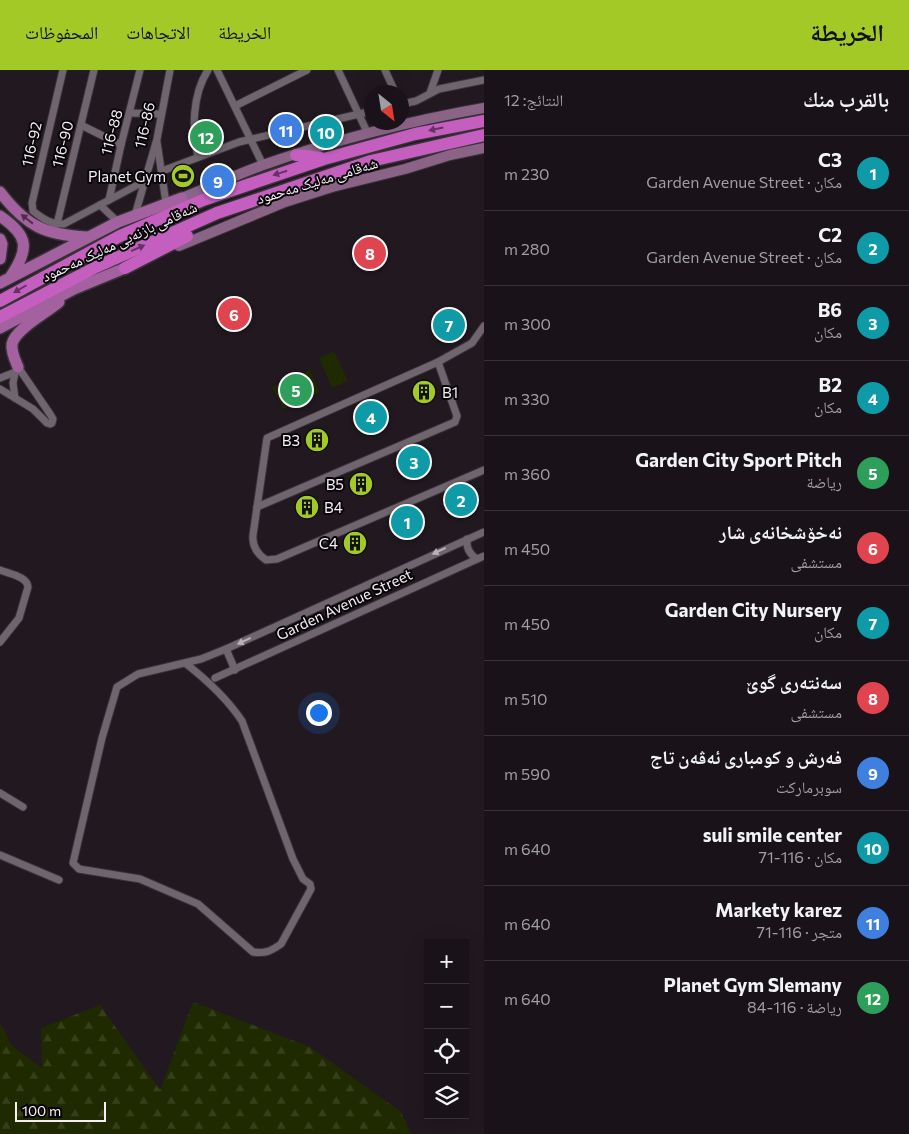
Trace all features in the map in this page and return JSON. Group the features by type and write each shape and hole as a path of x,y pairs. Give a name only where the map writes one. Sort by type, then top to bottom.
{"highway":[{"name":"شەقامی بازنەیی مەلیک مەحمود","path":"0,301 120,236 203,200 324,159 415,134 484,120"},
{"name":"شەقامی بازنەیی مەلیک مەحمود","path":"0,316 96,266 217,214 371,161 484,135"},
{"path":"296,155 324,159"},
{"path":"125,268 163,247 248,208 274,193"},
{"path":"182,198 203,200"}],"main road":[{"path":"5,280 135,214 182,198 263,165 368,134 484,108"},
{"name":"شەقامی مەلیک مەحمود","path":"0,328 74,289 285,202 450,155 484,148"},
{"path":"0,192 17,212 38,228 57,235 89,237"},
{"path":"0,216 14,226 20,234 23,244 23,254 20,262 5,280"},
{"path":"0,239 2,244 0,259"},
{"path":"18,370 12,348 16,336 53,308 74,289"}],"street":[{"name":"116-92","path":"57,224 45,220 33,210 32,203 63,70"},
{"name":"116-90","path":"57,224 94,70"},
{"name":"116-88","path":"109,200 140,70"},
{"name":"116-86","path":"135,214 157,139 170,70"},
{"path":"198,157 194,138 195,113 201,84 208,70"},
{"path":"217,70 263,165"},
{"path":"235,106 307,70"},
{"path":"338,70 368,134"},
{"path":"385,70 392,85"},
{"path":"430,93 435,72"},
{"path":"409,102 444,88 484,80"},
{"path":"130,113 161,114"},
{"path":"162,171 232,144 364,113"},
{"path":"81,125 121,145"},
{"path":"157,139 166,203"},
{"path":"57,224 68,222 143,182"},
{"path":"100,206 118,222"},
{"path":"484,326 472,343 438,362 267,438 253,535 254,545 263,558 273,560 484,470"},
{"path":"257,507 455,422 457,416 438,362"},
{"path":"0,378 18,370"},
{"path":"16,398 14,388 18,370"},
{"path":"0,389 33,409 47,423 52,423 53,419 50,414 18,370"},
{"name":"Garden Avenue Street","path":"185,663 211,684 231,704 242,721 293,859 303,879 310,884 311,889 281,944 263,954 253,952 198,904 140,879 79,869 73,863 102,738 117,687 138,674 201,659 226,649 484,532"},
{"path":"467,539 468,549 472,555 480,557"},
{"name":"Garden Avenue Street","path":"215,678 480,557"},
{"path":"0,570 25,580 28,587 19,618 0,642"},
{"path":"226,649 235,670"},
{"path":"0,793 23,806"},
{"path":"0,855 59,880"}],"green space":[{"path":"334,351 348,381 332,388 319,358"},
{"path":"310,370 320,392 283,409 272,387"},
{"path":"193,1002 310,1047 401,1112 411,1134 0,1134 0,1023 12,1046 42,1068 41,1028 100,1005 160,1090"}],"place":[{"name":"Markety karez","path":"286,130"},
{"name":"suli smile center","path":"326,132"},
{"name":"Planet Gym Slemany","path":"206,137"},
{"name":"Planet Gym","path":"183,176"},
{"name":"فەرش و کومباری ئەڤەن تاج","path":"218,181"},
{"name":"سەنتەری گوێ","path":"370,253"},
{"name":"نەخۆشخانەی شار","path":"234,314"},
{"name":"Garden City Nursery","path":"449,325"},
{"name":"Garden City Sport Pitch","path":"296,390"},
{"name":"B1","path":"424,392"},
{"name":"B2","path":"371,417"},
{"name":"B3","path":"317,440"},
{"name":"B6","path":"414,462"},
{"name":"B5","path":"361,484"},
{"name":"C2","path":"461,500"},
{"name":"B4","path":"307,507"},
{"name":"C3","path":"407,522"},
{"name":"C4","path":"355,543"}]}
